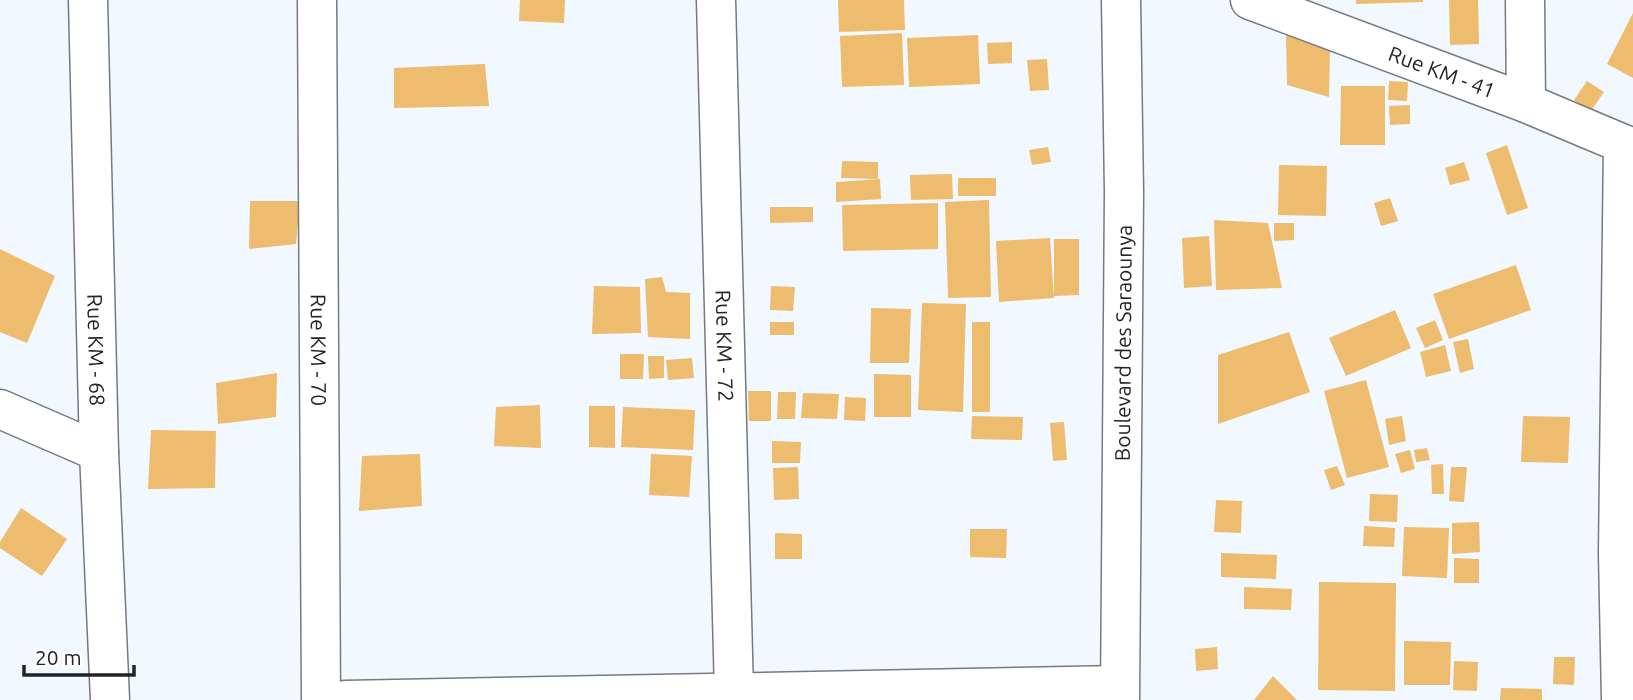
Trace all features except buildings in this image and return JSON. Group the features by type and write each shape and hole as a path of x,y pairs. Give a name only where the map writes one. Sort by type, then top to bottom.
{"street":[{"name":"Rue KM - 68","path":"88,0 99,452 110,700"},
{"name":"Rue KM - 70","path":"317,0 321,700"},
{"name":"Rue KM - 72","path":"716,0 734,693"},
{"name":"Boulevard des Saraounya","path":"1119,693 1124,206 1121,0"},
{"name":"Rue KM - 41","path":"1250,0 1526,103 1628,146"},
{"path":"1525,0 1526,103"},
{"path":"1621,700 1618,554 1628,146"},
{"path":"0,409 99,452"},
{"path":"345,700 734,693 772,696 1119,693"}]}
